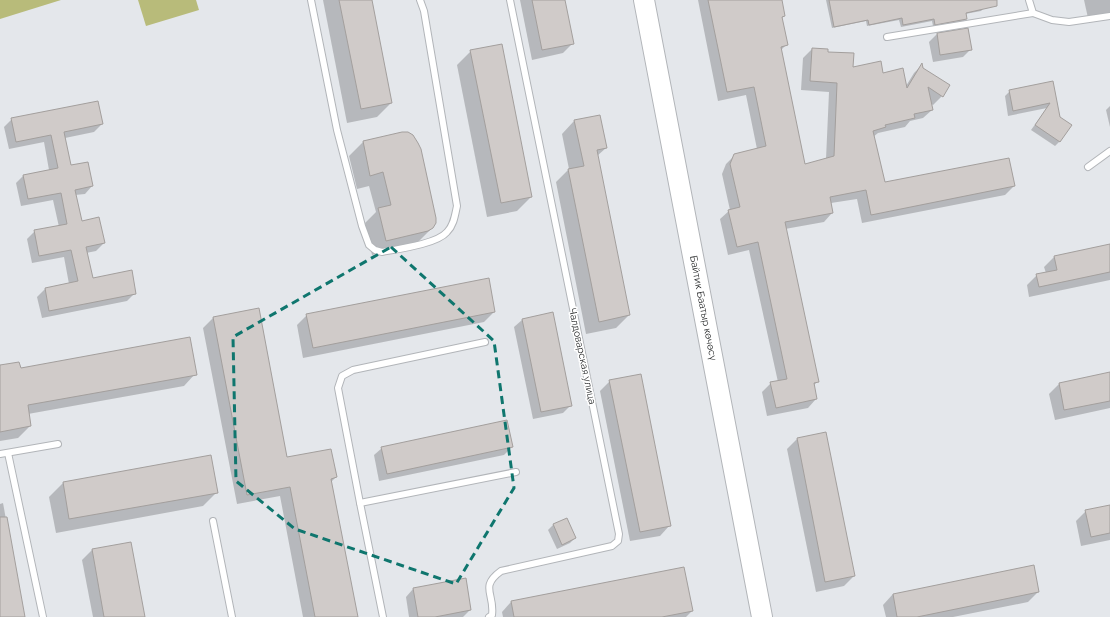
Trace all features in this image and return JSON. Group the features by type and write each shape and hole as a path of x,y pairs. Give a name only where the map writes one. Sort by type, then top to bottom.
{"main road":[{"name":"Байтик Баатыр көчөсү","path":"644,0 762,617"}],"lane":[{"path":"311,0 337,130 362,226 369,245 375,250 382,252 434,240 447,233 452,227 457,206 424,11 420,0"},
{"name":"Чалдоварская улица","path":"489,617 492,615 493,608 489,589 492,578 501,571 612,546 618,541 619,534 510,0"},
{"path":"1028,0 1032,13"},
{"path":"887,37 1032,13 1052,20 1069,22 1110,16"},
{"path":"1088,167 1110,151"},
{"path":"383,617 338,388 342,376 353,370 485,342"},
{"path":"0,454 58,444"},
{"path":"8,453 43,617"},
{"path":"360,503 516,472"},
{"path":"213,521 232,617"}],"highlighted area":[{"path":"391,247 494,341 514,488 456,584 295,529 236,481 233,337"}],"green space":[{"path":"0,0 61,0 0,19"},
{"path":"138,0 196,0 199,10 146,26"}],"building":[{"path":"339,0 372,0 392,103 361,109"},
{"path":"532,0 565,0 574,44 542,50"},
{"path":"708,0 782,0 785,16 782,17 788,45 781,47 805,164 834,156 837,83 810,81 812,48 828,49 828,52 854,53 853,67 881,61 883,73 903,68 907,88 922,63 923,68 950,85 943,97 928,87 933,110 914,114 915,118 885,125 886,127 873,131 885,182 1009,158 1015,186 871,215 866,190 830,197 833,213 785,222 819,382 814,383 817,399 776,408 770,382 787,379 758,242 737,247 728,210 740,207 730,164 734,154 766,146 754,87 727,92"},
{"path":"829,0 997,0 997,6 966,13 967,19 935,25 934,19 903,25 902,18 869,25 868,20 834,27"},
{"path":"968,28 972,50 940,55 937,33"},
{"path":"502,44 532,197 501,203 470,50"},
{"path":"1053,81 1060,117 1072,125 1060,142 1035,125 1050,103 1013,111 1009,90"},
{"path":"98,101 103,124 64,132 71,165 88,162 93,186 75,190 82,221 99,217 105,243 86,247 93,278 132,270 136,294 49,311 45,288 78,281 71,250 39,256 34,230 67,224 61,193 28,199 23,175 58,168 51,135 16,142 11,118"},
{"path":"600,115 607,148 597,150 630,315 599,322 568,169 584,166 574,120"},
{"path":"408,132 413,135 421,149 436,223 433,228 428,231 386,241 378,208 391,205 383,172 370,176 363,141"},
{"path":"1110,244 1110,272 1039,287 1036,274 1057,270 1054,256"},
{"path":"489,278 495,312 313,348 306,314"},
{"path":"259,308 287,457 331,449 337,477 331,479 358,617 315,617 290,487 247,495 213,317"},
{"path":"553,312 572,406 541,412 522,319"},
{"path":"190,337 197,375 28,405 31,426 0,432 0,365 19,362 21,368"},
{"path":"1110,372 1110,401 1064,410 1059,383"},
{"path":"641,374 671,526 640,532 609,380"},
{"path":"507,420 513,447 387,474 381,447"},
{"path":"826,432 855,576 825,582 797,438"},
{"path":"211,455 218,493 69,519 63,482"},
{"path":"1110,505 1110,533 1091,537 1085,510"},
{"path":"0,517 7,517 25,617 0,617"},
{"path":"567,518 576,538 562,545 553,524"},
{"path":"131,542 145,617 104,617 92,549"},
{"path":"1034,565 1039,592 917,617 897,617 893,594"},
{"path":"684,567 693,611 662,617 514,617 511,601"},
{"path":"466,578 471,610 435,617 418,617 413,588"}]}
